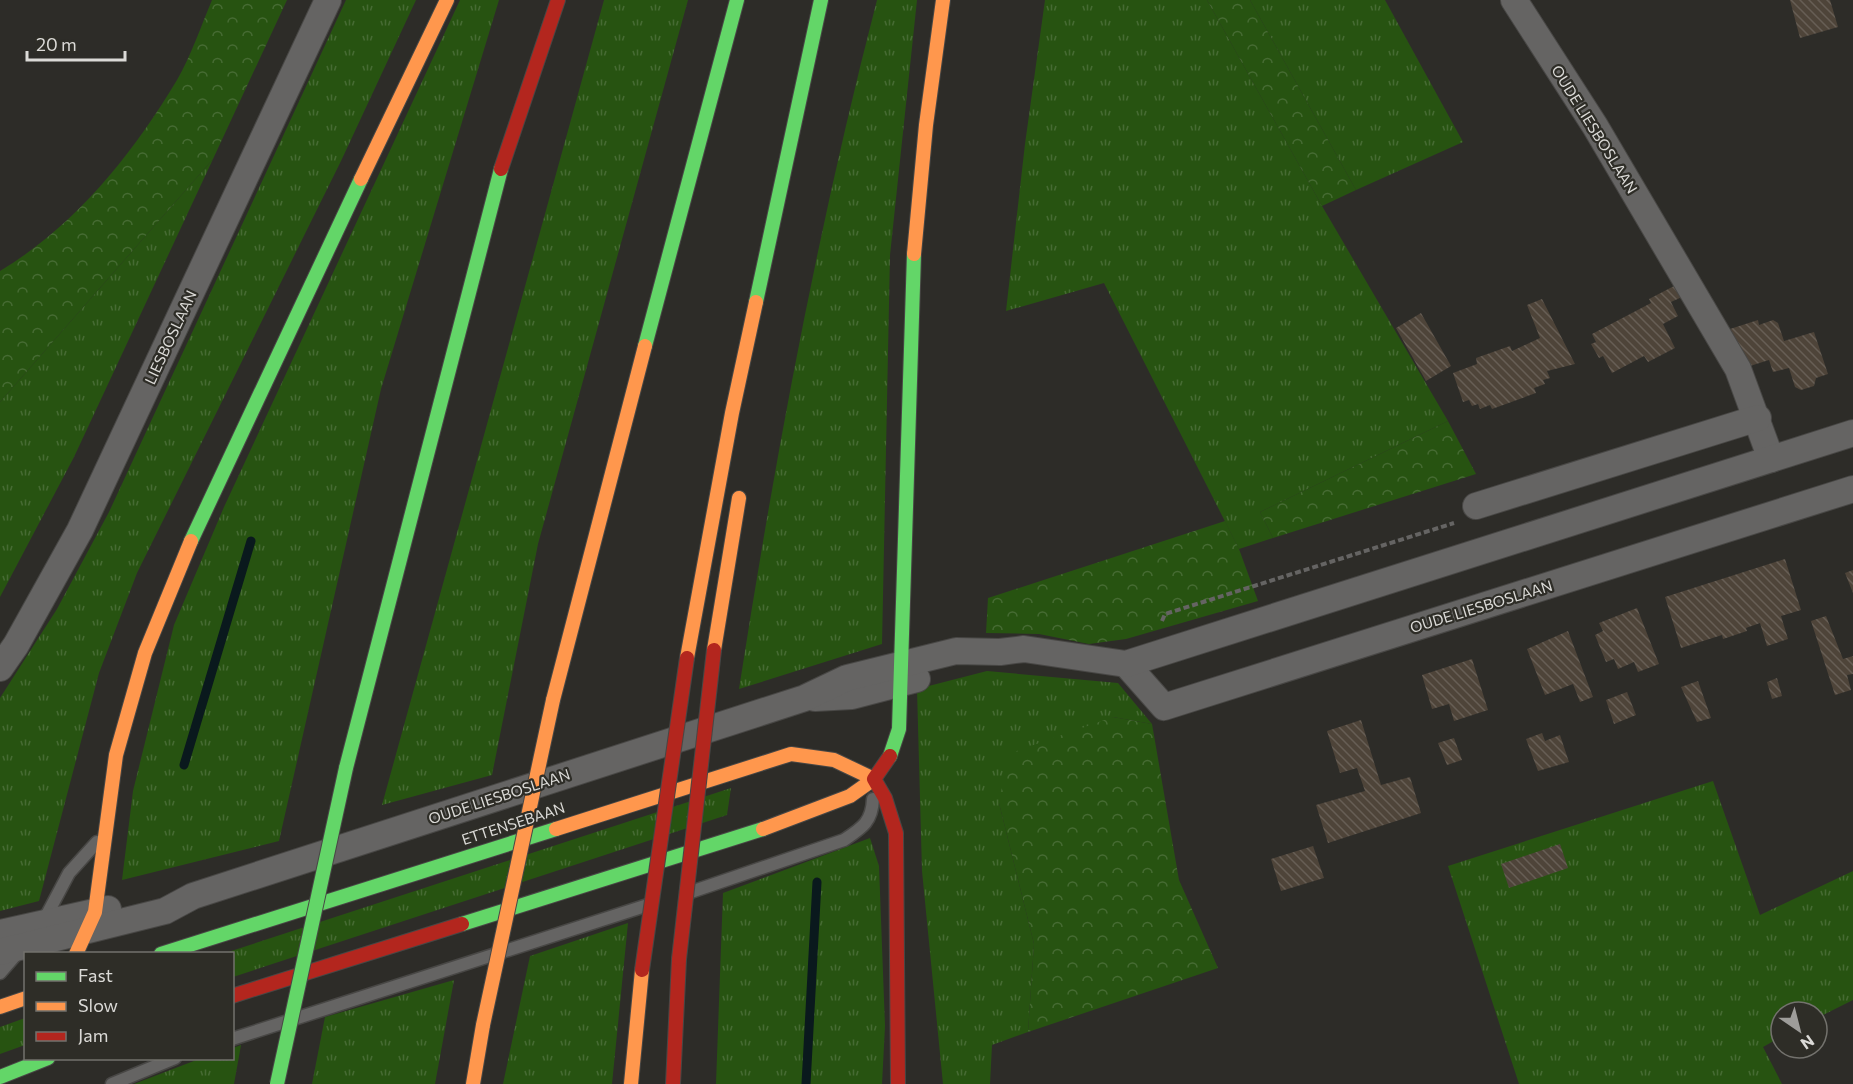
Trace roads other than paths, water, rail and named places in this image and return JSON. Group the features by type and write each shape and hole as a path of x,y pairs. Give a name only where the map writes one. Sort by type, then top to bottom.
{"main road":[{"path":"86,933 106,833 116,755 145,653 162,606 211,494 447,0"},
{"path":"277,1084 346,768 500,172 558,0"},
{"path":"473,1084 483,1025 554,700 718,64 737,0"},
{"path":"631,1084 642,970 687,658 732,413 821,0"},
{"path":"234,995 795,819 850,796 874,779 893,750 899,729 912,270 926,125 943,0"},
{"path":"673,1084 679,959 714,650 740,488"},
{"name":"ETTENSEBAAN","path":"167,952 791,754 827,756 853,766 874,779"},
{"path":"874,779 885,798 896,833 898,1084"},
{"path":"0,1007 24,999"},
{"path":"0,1077 45,1060"}],"street":[{"name":"LIESBOSLAAN","path":"0,668 16,645 80,530 328,0"},
{"name":"OUDE LIESBOSLAAN","path":"1514,0 1595,126 1738,369 1758,418 1771,459"},
{"path":"1476,506 1758,418"},
{"name":"OUDE LIESBOSLAAN","path":"0,952 86,933 165,911 193,896 805,698 852,696 900,674 956,668 1000,652 1024,649 1126,664 1853,433"},
{"name":"OUDE LIESBOSLAAN","path":"1126,664 1164,706 1853,489"},
{"name":"OUDE LIESBOSLAAN","path":"0,933 42,923 86,933"}],"lane":[{"path":"234,1038 828,848 860,830 873,815 874,779"},
{"path":"0,973 42,923 69,873 106,833"},
{"path":"112,1084 172,1060"}],"waterway":[{"path":"184,765 251,541"},
{"path":"806,1084 817,882"}]}
